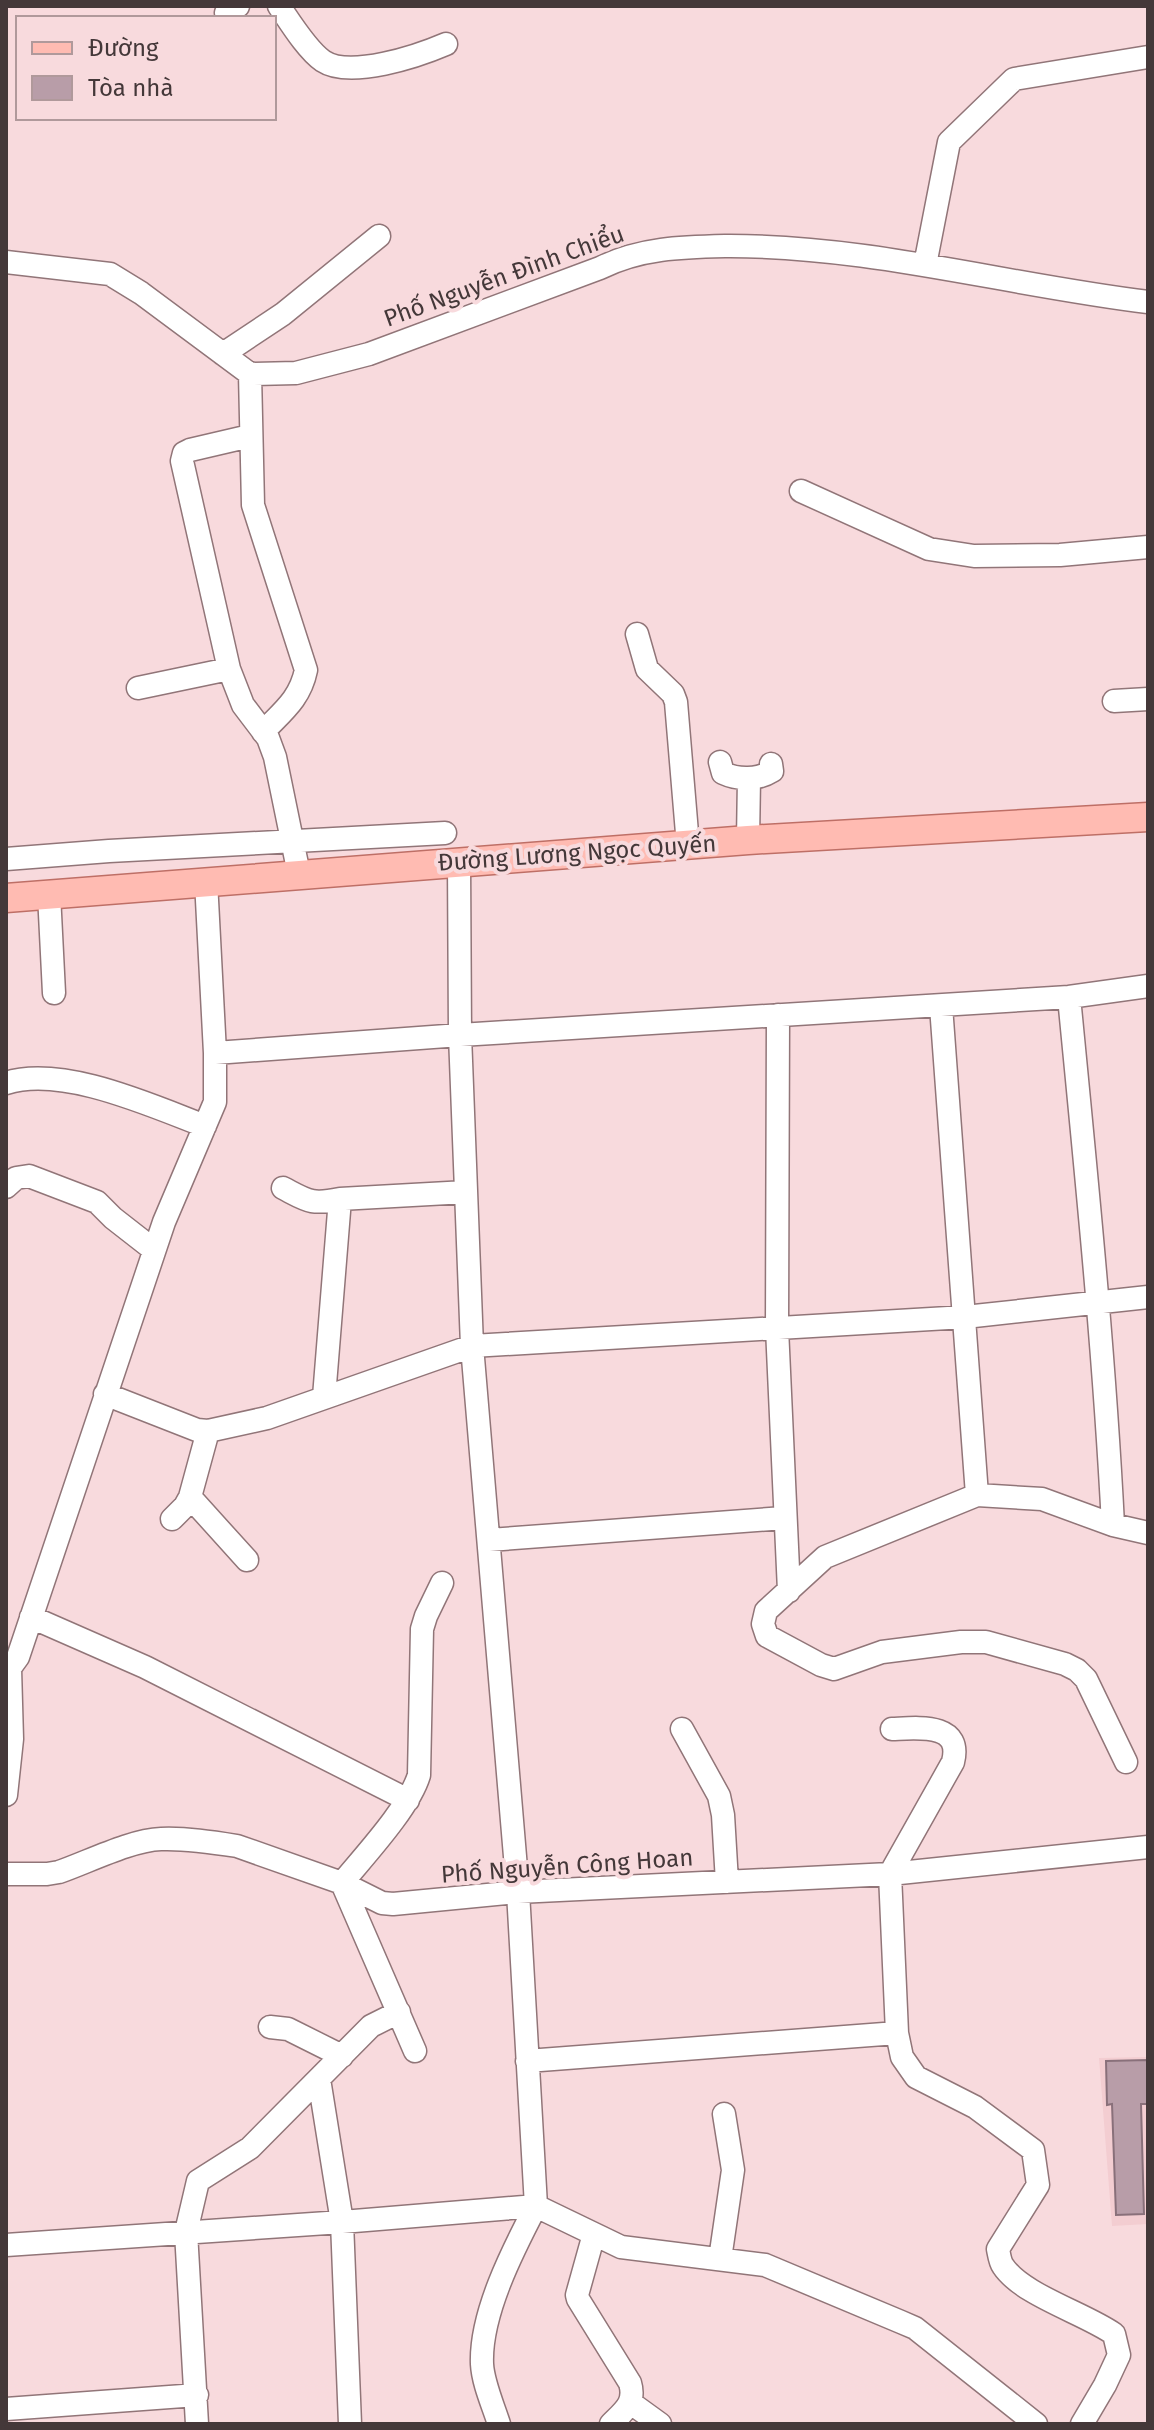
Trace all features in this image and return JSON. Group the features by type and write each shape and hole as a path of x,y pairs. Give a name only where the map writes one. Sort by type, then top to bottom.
{"main road":[{"name":"Đường Lương Ngọc Quyến","path":"6,898 748,840 1148,817"}],"street":[{"path":"279,6 317,55 328,64 350,67 403,61 446,44"},
{"path":"925,265 949,142 1014,79 1148,57"},
{"path":"223,354 283,314 379,236"},
{"name":"Phố Nguyễn Đình Chiểu","path":"250,374 296,373 369,354 614,261 655,250 704,246 796,247 925,265 1093,296 1148,302"},
{"path":"6,262 110,274 141,293 250,374 253,505 306,670 297,696 263,732"},
{"path":"250,436 190,450 184,453 182,461 229,669 243,705 263,732 275,757 299,874"},
{"path":"801,491 929,549 974,556 1060,555 1148,547"},
{"path":"637,634 647,669 673,694 676,702 688,845"},
{"path":"138,688 229,669"},
{"path":"1114,701 1148,699"},
{"path":"720,762 723,773 728,776 749,778 769,774 771,764"},
{"path":"748,840 749,778"},
{"path":"6,859 445,833"},
{"path":"459,862 460,1035 472,1346 518,1892 536,2206 516,2246 485,2328 482,2366 499,2424"},
{"path":"6,1795 12,1739 8,1669 18,1657 154,1250 215,1102 206,881"},
{"path":"49,894 54,993"},
{"path":"215,1053 1069,997 1148,986"},
{"path":"1069,997 1099,1303 1113,1525"},
{"path":"941,1006 977,1495"},
{"path":"778,1015 777,1328 789,1591"},
{"path":"6,1083 18,1079 57,1081 107,1089 205,1126"},
{"path":"6,1187 16,1178 29,1176 97,1202 154,1250"},
{"path":"283,1188 319,1203 340,1199 466,1192"},
{"path":"324,1397 340,1199"},
{"path":"105,1394 197,1430 208,1431 267,1418 472,1346 965,1317 1148,1297"},
{"path":"172,1519 190,1497 208,1431"},
{"path":"1126,1762 1086,1679 1065,1664 986,1642 961,1642 882,1652 834,1669 767,1636 763,1624 766,1611 825,1557 977,1495 1042,1499 1113,1525 1148,1533"},
{"path":"190,1497 247,1560"},
{"path":"489,1540 784,1518"},
{"path":"415,2051 342,1883 408,1800 419,1775 422,1629 442,1583"},
{"path":"31,1617 145,1667 408,1800"},
{"path":"892,1729 930,1728 942,1732 949,1738 955,1753 953,1762 890,1874 897,2033 902,2057 916,2077 975,2107 1033,2150 1038,2185 998,2249 1001,2265 1015,2279 1114,2334 1119,2355 1082,2424"},
{"path":"682,1729 719,1796 727,1882"},
{"name":"Phố Nguyễn Công Hoan","path":"6,1874 59,1872 160,1839 237,1846 342,1883 382,1903 393,1904 518,1892 890,1874 1148,1847"},
{"path":"197,2424 186,2232 198,2181 250,2148 371,2026 399,2012"},
{"path":"270,2027 288,2029 342,2056"},
{"path":"527,2061 897,2033"},
{"path":"319,2079 342,2222 350,2424"},
{"path":"720,2259 733,2170 724,2114"},
{"path":"6,2245 536,2206 632,2250 776,2268 915,2328 1036,2424"},
{"path":"594,2234 577,2295 633,2393 631,2403 611,2424"},
{"path":"6,2409 197,2395"},
{"path":"631,2403 660,2424"}],"shaded area":[{"path":"1148,2057 1148,2224 1112,2226 1099,2058"}],"building":[{"path":"1148,2060 1148,2104 1141,2104 1144,2214 1116,2215 1112,2104 1107,2105 1106,2061"}]}
